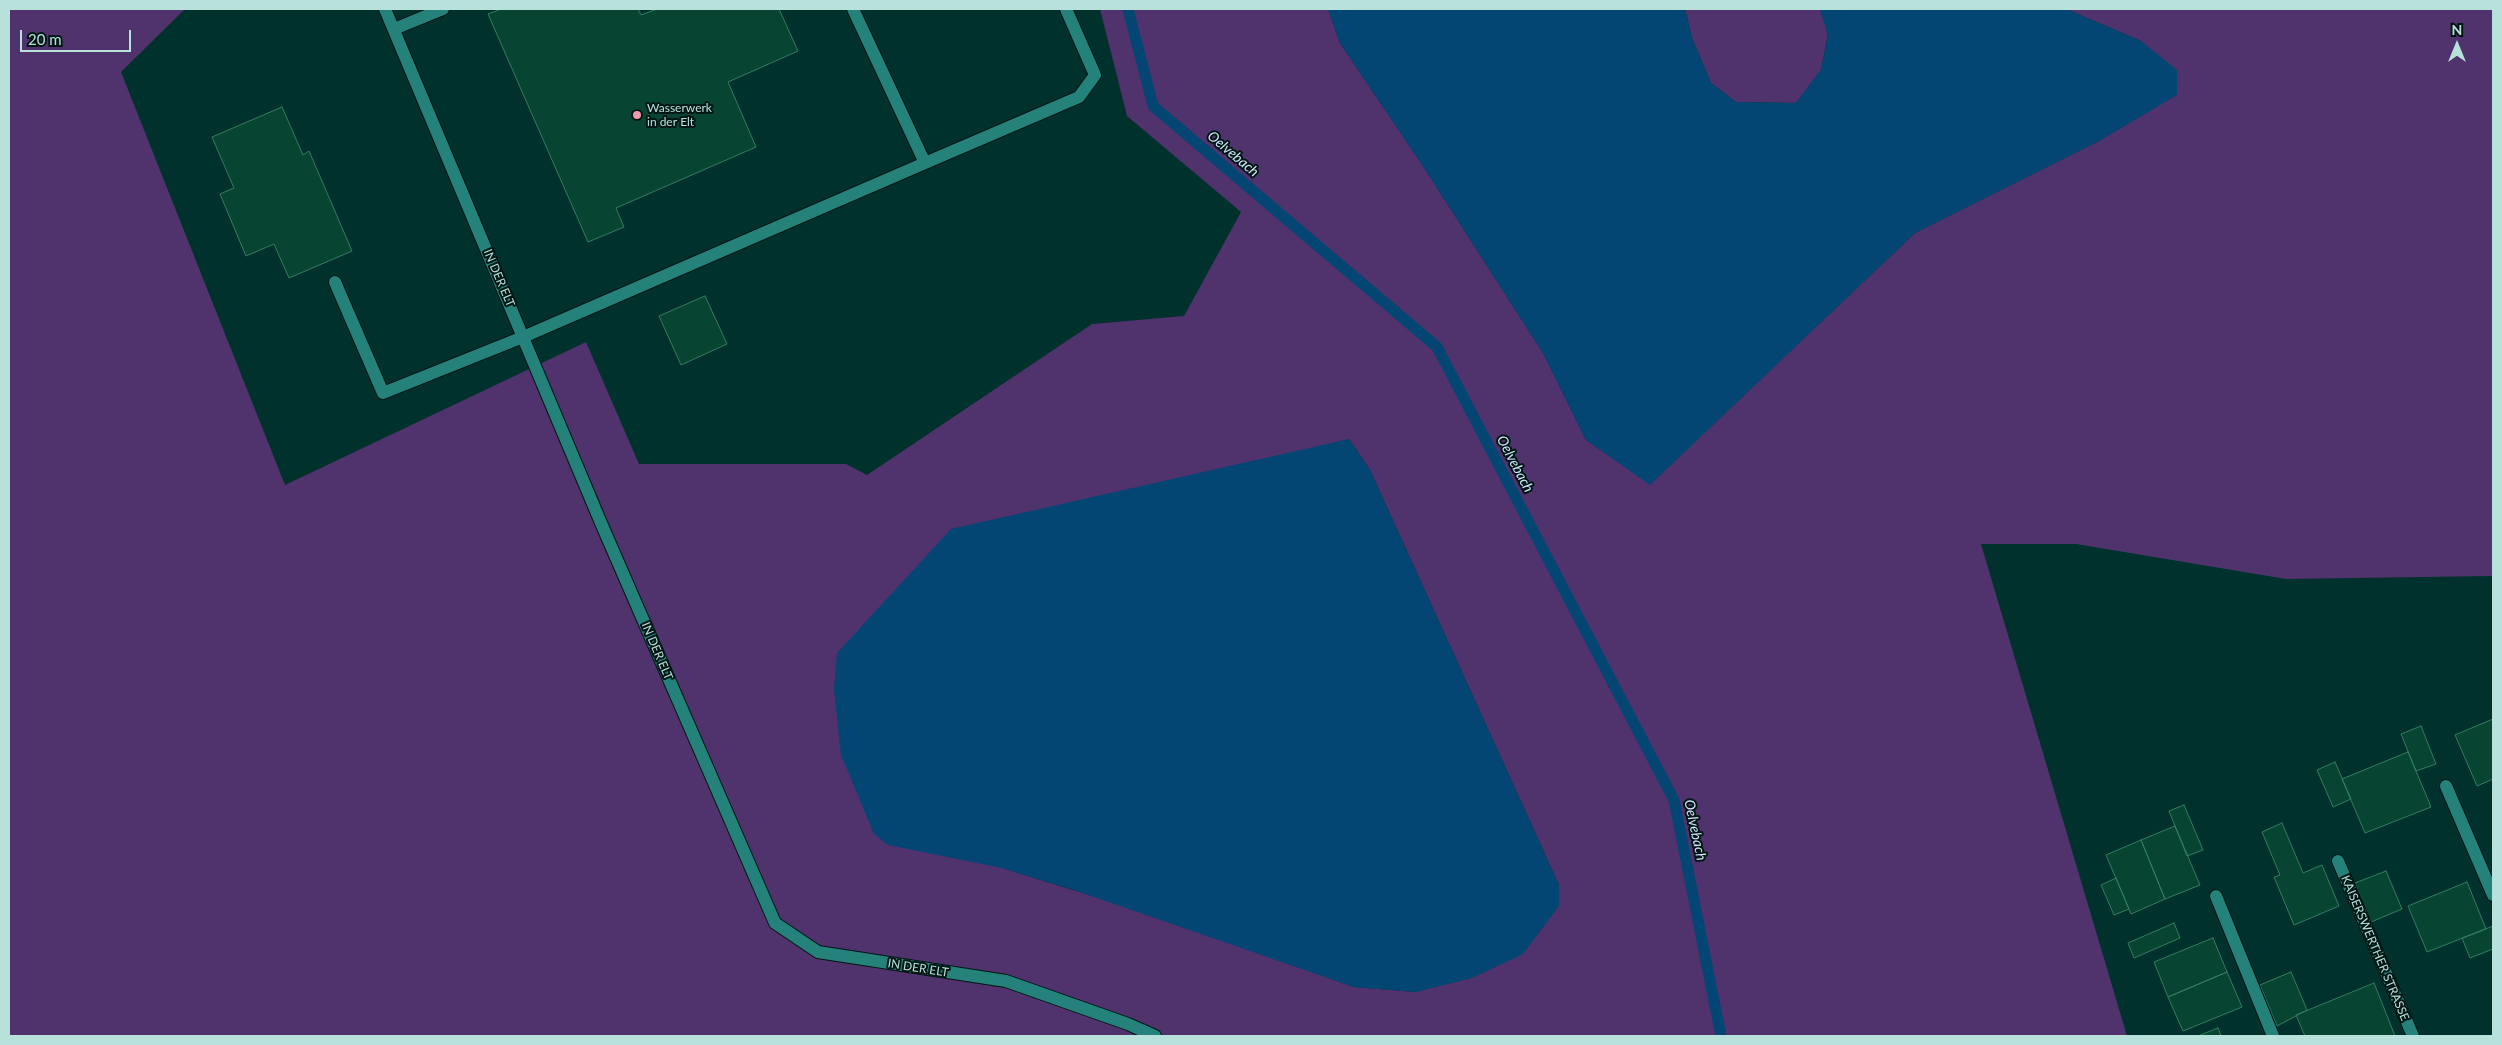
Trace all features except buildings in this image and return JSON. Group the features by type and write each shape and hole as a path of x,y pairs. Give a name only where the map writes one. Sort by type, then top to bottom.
{"street":[{"name":"IN DER ELT","path":"385,9 523,337 775,924 818,952 1006,981 1128,1024 1155,1036"},
{"path":"394,29 443,9"},
{"path":"853,9 925,162"},
{"path":"335,282 383,393 523,337 1078,97 1095,74 1066,9"},
{"path":"2446,786 2493,895"},
{"name":"KAISERSWERTHER STRASSE","path":"2338,861 2413,1036"},
{"path":"2216,896 2273,1036"}],"shaded area":[{"path":"9,9 185,9 121,72 285,485 586,342 639,464 846,464 867,475 1092,324 1184,316 1241,212 1127,116 1100,9 1328,9 1340,43 1423,166 1543,353 1586,440 1650,484 1915,233 2101,140 2141,41 2066,9 2493,9 2493,576 2286,579 2076,544 1981,544 2127,1036 9,1036","holes":["1349,439 1370,470 1559,885 1416,992 1354,987 1134,909 1002,868"]},
{"path":"1685,9 1820,9 1828,34 1821,70 1796,103 1736,102 1711,83 1692,38"}],"water":[{"path":"1328,9 1685,9 1692,38 1711,83 1736,102 1796,103 1821,70 1828,35 1820,9 2066,9 2141,41 2177,70 2177,95 2101,140 1915,233 1650,485 1586,440 1543,353 1423,166 1340,43"},
{"path":"1349,439 1370,470 1559,885 1559,906 1523,954 1472,978 1416,992 1354,987 1074,890 1002,868 888,845 874,834 841,755 834,689 837,653 951,529"}],"waterway":[{"name":"Oelvebach","path":"1128,9 1153,106 1437,347 1674,800 1721,1036"}],"place":[{"name":"Wasserwerk in der Elt","path":"637,115"}]}
